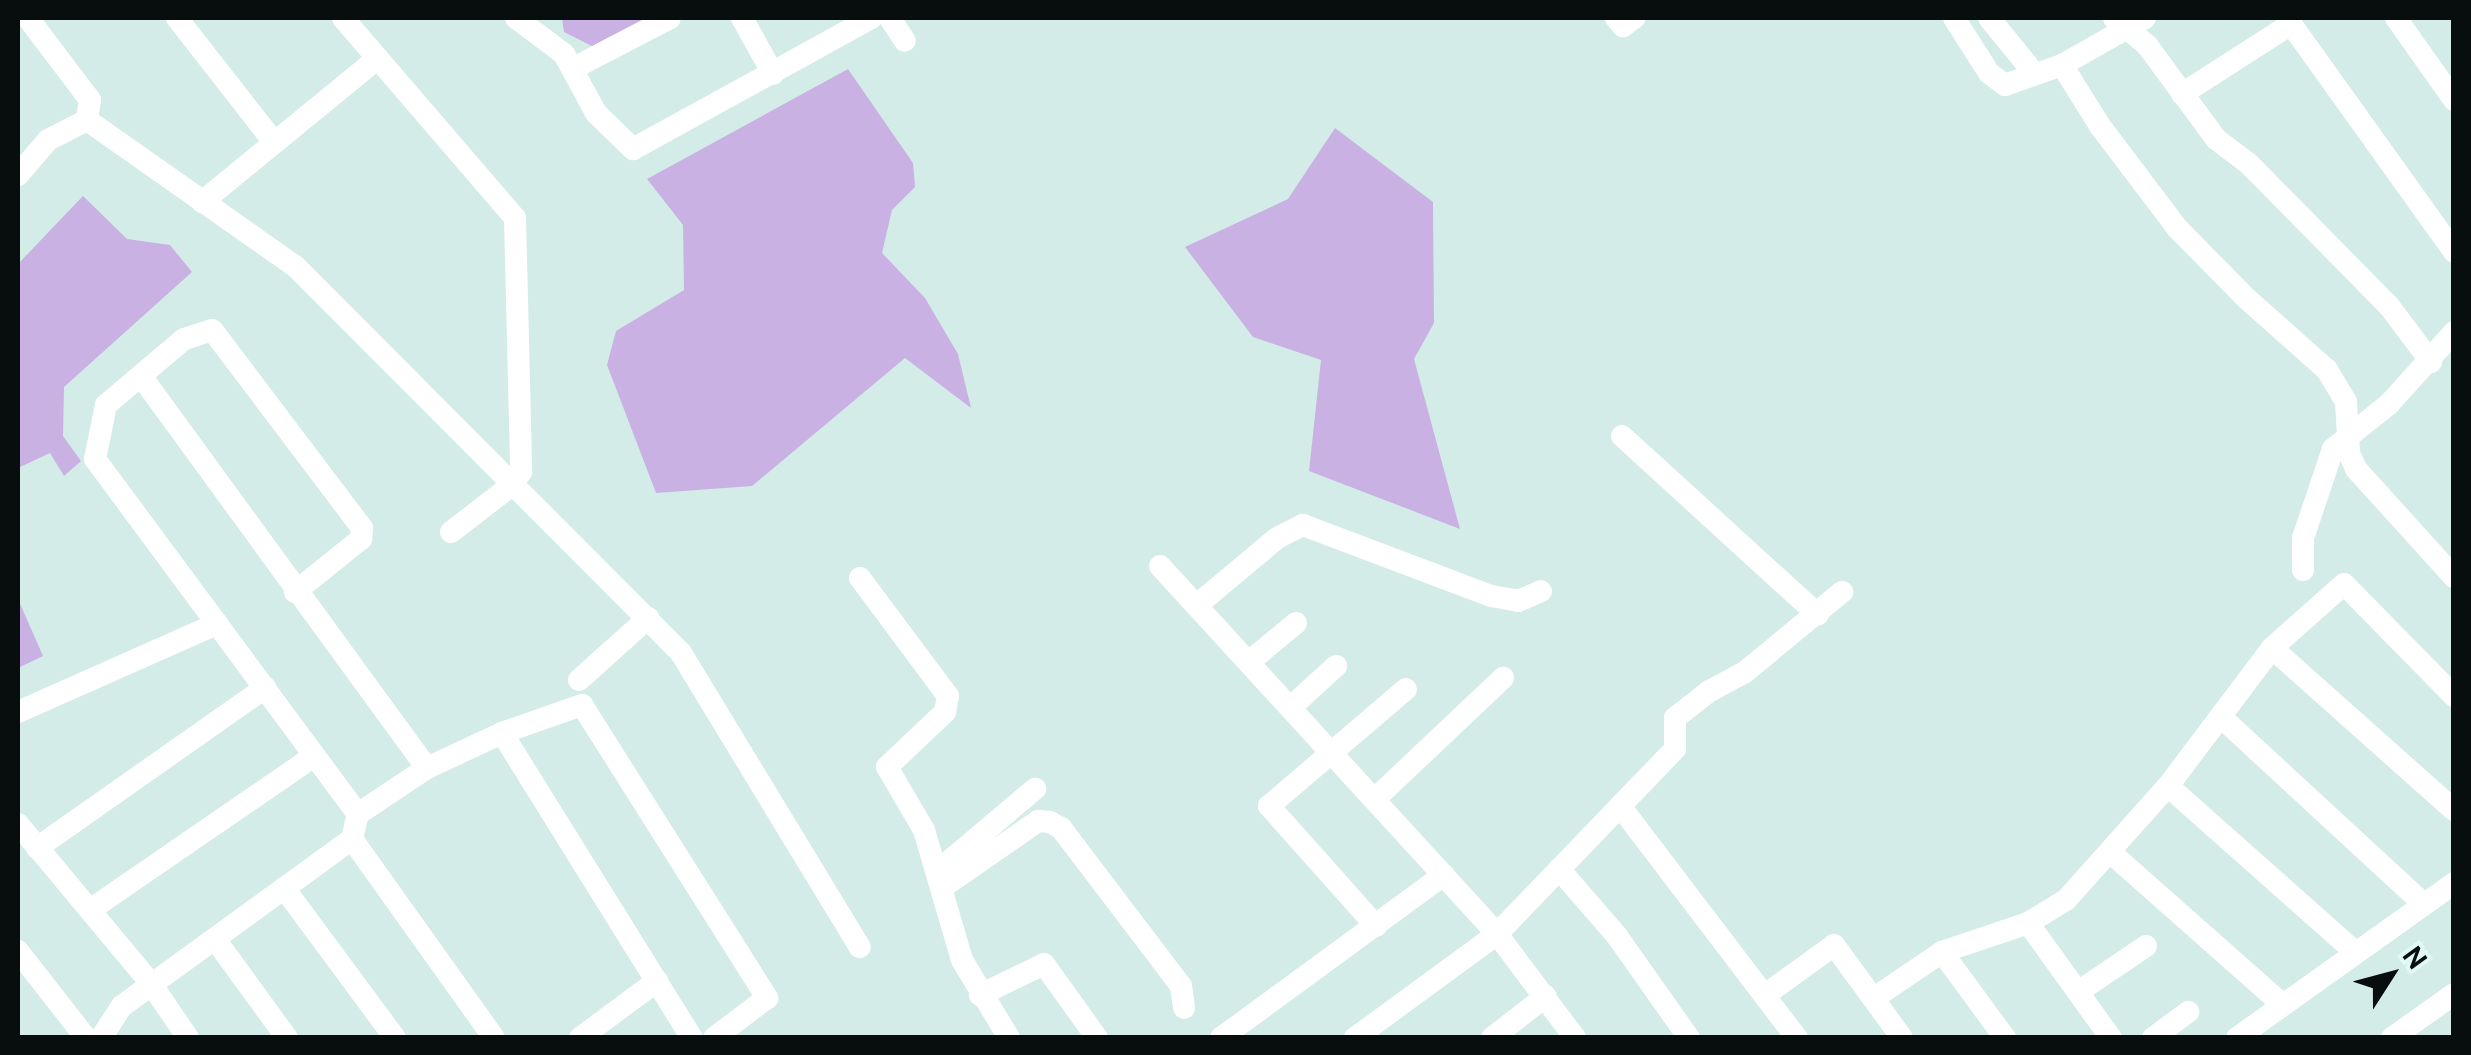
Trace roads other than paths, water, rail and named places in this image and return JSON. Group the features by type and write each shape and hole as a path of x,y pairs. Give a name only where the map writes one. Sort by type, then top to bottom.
{"street":[{"path":"28,18 90,100 87,120"},
{"path":"178,18 274,142"},
{"path":"343,18 515,218 521,472 512,486 451,532"},
{"path":"516,18 550,28 589,103 633,150 871,18"},
{"path":"574,68 670,18"},
{"path":"742,18 773,74"},
{"path":"890,18 905,41"},
{"path":"1616,18 1623,26 1634,18"},
{"path":"1954,18 1989,73 2005,85 2062,66 2129,21 2216,139 2258,157 2389,306 2431,362"},
{"path":"1989,18 2034,74"},
{"path":"2396,18 2454,100"},
{"path":"2182,94 2291,24 2454,252"},
{"path":"202,202 378,58"},
{"path":"2062,66 2100,126 2178,229 2246,298 2327,370 2346,402 2356,469 2449,562"},
{"path":"20,166 48,140 87,120"},
{"path":"87,120 296,266 682,653 860,946"},
{"path":"295,592 365,535 212,330 184,339 106,405 95,459 358,814"},
{"path":"2303,570 2303,538 2322,472 2333,449 2390,404 2454,332"},
{"path":"142,376 295,592 427,768"},
{"path":"1622,436 1818,615"},
{"path":"1197,605 1277,538 1303,525 1491,596 1518,601 1541,590"},
{"path":"1160,566 1497,934 1575,1038"},
{"path":"860,578 948,696 945,712 893,757 888,767 924,830 962,960 1009,1038"},
{"path":"1874,998 1942,952 2028,923 2066,900 2168,786 2272,648 2344,584 2454,696"},
{"path":"1354,1038 1497,934 1675,748 1675,718 1818,615 1842,592"},
{"path":"579,680 648,618"},
{"path":"1249,662 1296,623"},
{"path":"18,712 217,624"},
{"path":"2272,648 2454,810"},
{"path":"1292,707 1336,666"},
{"path":"1376,798 1504,678"},
{"path":"37,848 265,688"},
{"path":"1376,926 1269,806 1406,689"},
{"path":"101,1038 122,1006 352,839 358,814 427,768 502,734 582,705 767,998 714,1038"},
{"path":"2220,717 2424,904"},
{"path":"502,734 692,1038"},
{"path":"90,910 314,756"},
{"path":"2168,786 2356,953"},
{"path":"941,879 1035,789"},
{"path":"1620,806 1797,1038"},
{"path":"941,879 1038,821 1050,822 1061,828 1181,986 1184,1008"},
{"path":"18,824 152,985 188,1038"},
{"path":"352,839 494,1038"},
{"path":"2110,852 2282,1005"},
{"path":"1559,869 1617,936 1689,1038"},
{"path":"1222,1038 1444,875"},
{"path":"2237,1038 2454,884"},
{"path":"284,888 396,1038"},
{"path":"2028,923 2111,1038"},
{"path":"216,938 287,1038"},
{"path":"1766,995 1834,946 1902,1038"},
{"path":"2078,992 2146,946"},
{"path":"18,951 86,1038"},
{"path":"1942,952 2005,1038"},
{"path":"980,995 1044,964 1097,1038"},
{"path":"580,1038 656,981"},
{"path":"2392,1038 2454,994"},
{"path":"1492,1038 1546,996"},
{"path":"2153,1038 2188,1012"}]}
